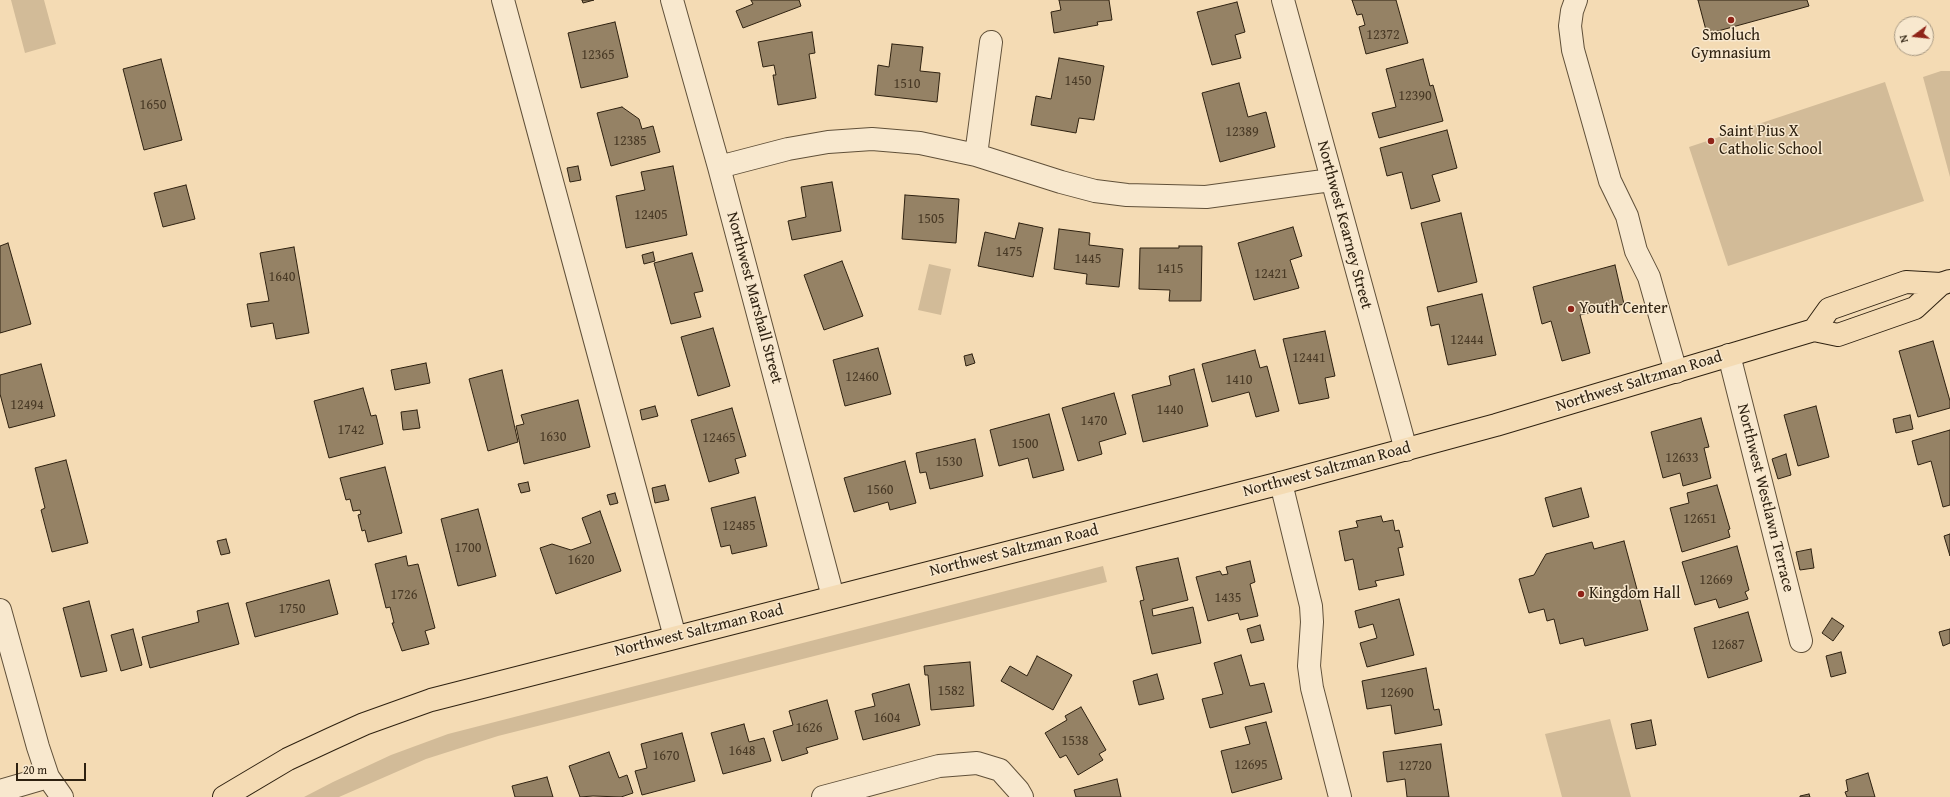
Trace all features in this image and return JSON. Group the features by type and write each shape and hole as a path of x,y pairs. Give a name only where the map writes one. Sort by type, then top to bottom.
{"main road":[{"name":"Northwest Saltzman Road","path":"224,797 288,759 364,724 431,700 1406,450 1676,372 1814,330 1838,335 1915,308 1945,282"}],"street":[{"path":"503,0 675,637"},
{"name":"Northwest Marshall Street","path":"672,0 719,167 833,598"},
{"name":"Northwest Kearney Street","path":"1283,0 1406,450"},
{"path":"1576,0 1572,11 1570,26 1573,50 1610,181 1627,216 1636,251 1649,276 1676,372"},
{"path":"976,155 991,42"},
{"path":"719,167 788,149 828,142 872,139 920,143 976,155 1061,182 1095,191 1127,195 1206,197 1331,180"},
{"name":"Northwest Westlawn Terrace","path":"1729,355 1801,641"},
{"path":"1281,483 1312,606 1309,666 1312,688 1340,797"},
{"path":"0,610 38,747 48,777 62,797"},
{"path":"823,797 940,766 977,764 1000,770 1018,790 1022,797"},
{"path":"0,791 48,777"}],"shaded area":[{"path":"11,0 44,0 56,44 25,53"},
{"path":"1941,71 1950,71 1950,177 1923,77"},
{"path":"1885,82 1924,201 1728,266 1689,147"},
{"path":"929,264 951,269 941,315 918,310"},
{"path":"1103,566 1107,582 498,736 426,759 339,797 304,797 391,755 448,734"},
{"path":"1610,719 1631,797 1562,797 1545,734"}],"building":[{"path":"582,0 594,0 583,3"},
{"path":"751,0 799,0 801,6 743,28 736,11 753,4"},
{"path":"1059,0 1109,0 1112,20 1097,22 1098,25 1054,33 1051,12 1061,10"},
{"path":"1352,0 1396,0 1408,43 1366,54 1359,27 1365,25 1362,14 1357,15"},
{"name":"Smoluch Gymnasium","path":"1698,0 1807,0 1809,6 1707,34"},
{"path":"1237,2 1245,32 1235,35 1241,58 1212,65 1197,12"},
{"path":"615,22 628,77 581,88 568,33"},
{"path":"812,32 815,53 809,54 816,98 778,105 773,75 776,75 774,65 763,67 758,42"},
{"path":"892,44 923,47 920,71 940,73 937,102 875,95 878,65 889,67"},
{"path":"1059,58 1104,66 1094,120 1079,118 1076,133 1031,125 1036,96 1051,99"},
{"path":"161,59 182,140 144,150 123,69"},
{"path":"1423,59 1430,86 1433,85 1443,121 1379,138 1372,113 1396,107 1386,69"},
{"path":"1239,83 1248,117 1266,112 1275,147 1220,162 1202,93"},
{"path":"622,107 639,119 642,129 653,126 660,152 611,166 597,113"},
{"path":"1447,130 1457,168 1432,175 1440,201 1411,209 1402,172 1387,176 1380,148"},
{"path":"578,166 581,180 570,182 567,168"},
{"path":"673,166 687,235 626,248 616,196 645,190 641,172"},
{"path":"832,182 841,231 792,240 788,221 806,217 801,187"},
{"path":"186,185 195,219 163,227 154,193"},
{"path":"905,195 959,199 956,243 902,239"},
{"path":"1461,213 1477,282 1438,292 1421,223"},
{"path":"1019,223 1043,228 1033,277 978,266 985,232 1015,239"},
{"path":"1293,227 1302,256 1290,260 1299,288 1254,300 1238,243"},
{"path":"1059,229 1090,233 1089,245 1123,249 1119,287 1086,284 1087,274 1054,269"},
{"path":"8,243 31,324 0,333 0,246"},
{"path":"1179,246 1202,246 1201,301 1169,301 1170,290 1139,289 1140,248 1179,248"},
{"path":"294,247 309,333 276,339 273,323 251,327 247,304 269,301 260,253"},
{"path":"653,252 655,261 644,264 642,255"},
{"path":"692,253 703,291 694,293 701,317 671,324 654,263"},
{"path":"842,261 863,316 824,330 804,275"},
{"name":"Youth Center","path":"1615,265 1624,304 1580,315 1590,353 1562,361 1551,321 1542,324 1533,287"},
{"path":"1482,294 1496,355 1448,365 1439,324 1431,326 1427,307"},
{"path":"713,328 730,386 698,396 681,337"},
{"path":"1325,331 1335,376 1325,378 1329,398 1299,404 1283,339"},
{"path":"1933,341 1950,401 1950,408 1918,417 1899,351"},
{"path":"878,348 891,394 845,406 833,360"},
{"path":"1255,350 1260,368 1267,366 1279,411 1256,417 1249,392 1212,402 1202,364"},
{"path":"972,354 975,363 966,366 964,356"},
{"path":"426,363 430,383 395,390 391,370"},
{"path":"41,364 55,416 9,428 0,394 0,375"},
{"path":"1194,369 1208,426 1143,442 1132,395 1171,385 1169,376"},
{"path":"502,370 518,442 488,451 469,379"},
{"path":"363,388 371,416 376,415 383,444 329,458 314,401"},
{"path":"1114,393 1126,434 1099,442 1102,454 1078,461 1062,408"},
{"path":"578,400 590,447 524,464 516,426 524,424 521,415"},
{"path":"655,406 658,416 642,420 640,410"},
{"path":"1816,406 1829,457 1798,466 1784,415"},
{"path":"732,408 746,456 735,459 739,473 709,482 691,420"},
{"path":"417,410 420,428 403,430 401,412"},
{"path":"1049,414 1064,470 1033,478 1028,458 999,466 990,430"},
{"path":"1910,415 1913,429 1896,433 1893,419"},
{"path":"1701,418 1709,447 1704,448 1711,478 1683,486 1680,473 1663,478 1651,432"},
{"path":"1950,430 1950,505 1943,507 1931,461 1918,465 1912,441"},
{"path":"975,439 983,476 930,489 926,472 920,473 916,453"},
{"path":"1786,454 1791,475 1778,479 1772,459"},
{"path":"66,460 88,543 52,552 41,510 45,508 35,468"},
{"path":"905,461 916,503 890,510 888,502 854,512 844,478"},
{"path":"385,467 402,533 368,542 365,530 362,531 358,515 361,514 360,510 353,511 350,499 346,500 340,478"},
{"path":"528,482 530,491 521,493 518,484"},
{"path":"665,485 669,500 655,503 652,488"},
{"path":"1717,485 1730,529 1728,530 1730,537 1682,552 1670,508 1689,503 1687,493"},
{"path":"1581,488 1589,517 1553,527 1545,498"},
{"path":"615,493 618,503 610,505 607,495"},
{"path":"755,497 767,546 732,554 730,545 721,547 711,508"},
{"path":"478,509 496,576 458,586 441,519"},
{"path":"600,511 621,571 556,594 540,548 552,544 571,550 591,543 582,518"},
{"path":"1381,516 1383,522 1393,520 1395,531 1399,530 1403,547 1398,548 1404,575 1375,581 1377,586 1359,590 1353,559 1345,561 1339,531 1358,527 1356,521"},
{"path":"1950,534 1950,556 1944,536"},
{"path":"226,539 230,553 221,555 217,541"},
{"name":"Kingdom Hall","path":"1624,541 1648,630 1585,646 1583,638 1560,644 1554,619 1547,621 1544,609 1529,613 1519,579 1534,575 1546,554 1592,542 1594,549"},
{"path":"1737,546 1749,590 1745,592 1748,599 1719,608 1716,599 1695,605 1682,562"},
{"path":"1811,549 1814,568 1800,570 1796,552"},
{"path":"406,556 408,566 418,564 435,628 425,631 429,644 402,651 392,623 394,623 390,607 386,608 375,564"},
{"path":"1178,558 1188,600 1152,609 1153,616 1193,607 1201,643 1152,654 1140,601 1144,600 1136,567"},
{"path":"1250,561 1255,582 1250,584 1258,616 1240,620 1238,613 1208,621 1196,577 1220,571 1222,575 1228,574 1226,567"},
{"path":"329,580 338,614 255,637 246,603"},
{"path":"1399,599 1414,655 1367,667 1360,643 1377,638 1373,624 1359,628 1355,611"},
{"path":"89,601 107,671 81,677 63,608"},
{"path":"228,603 239,644 150,668 142,637 199,622 197,611"},
{"path":"1748,612 1762,661 1708,678 1694,628"},
{"path":"1832,618 1844,626 1833,641 1822,633"},
{"path":"1260,625 1264,640 1251,643 1247,629"},
{"path":"133,629 142,665 121,671 111,635"},
{"path":"1950,629 1950,643 1943,646 1939,632"},
{"path":"1841,652 1846,673 1831,677 1826,656"},
{"path":"1241,655 1250,686 1264,683 1272,712 1210,728 1202,699 1223,694 1214,663"},
{"path":"1037,656 1072,675 1053,710 1001,681 1010,666 1027,676"},
{"path":"970,662 974,706 931,710 928,675 925,675 924,666"},
{"path":"1426,668 1434,710 1439,709 1442,725 1395,734 1391,705 1367,709 1362,681"},
{"path":"1157,674 1164,699 1139,705 1133,681"},
{"path":"909,684 920,725 863,740 855,711 875,706 872,694"},
{"path":"827,700 838,739 806,748 808,753 782,761 773,731 793,725 789,711"},
{"path":"1081,707 1106,750 1099,754 1103,760 1078,775 1066,755 1060,758 1045,733 1067,720 1065,716"},
{"path":"1651,720 1656,745 1636,749 1631,724"},
{"path":"1266,722 1282,779 1232,793 1221,751 1250,744 1245,727"},
{"path":"744,724 749,742 764,738 771,761 723,774 711,733"},
{"path":"682,733 695,781 642,795 635,771 647,768 641,744"},
{"path":"1441,744 1449,797 1407,797 1405,779 1387,782 1383,752"},
{"path":"609,752 619,778 627,775 633,793 621,797 580,797 569,766"},
{"path":"1868,773 1875,797 1847,797 1845,792 1848,791 1846,780"},
{"path":"547,777 553,797 515,797 512,786"},
{"path":"1117,779 1121,797 1076,797 1074,790"},
{"path":"1809,794 1810,797 1800,797 1800,796"}],"place":[{"name":"Smoluch Gymnasium","path":"1731,20"},
{"name":"Saint Pius X Catholic School","path":"1711,141"},
{"name":"Youth Center","path":"1571,309"},
{"name":"Kingdom Hall","path":"1581,594"}]}
